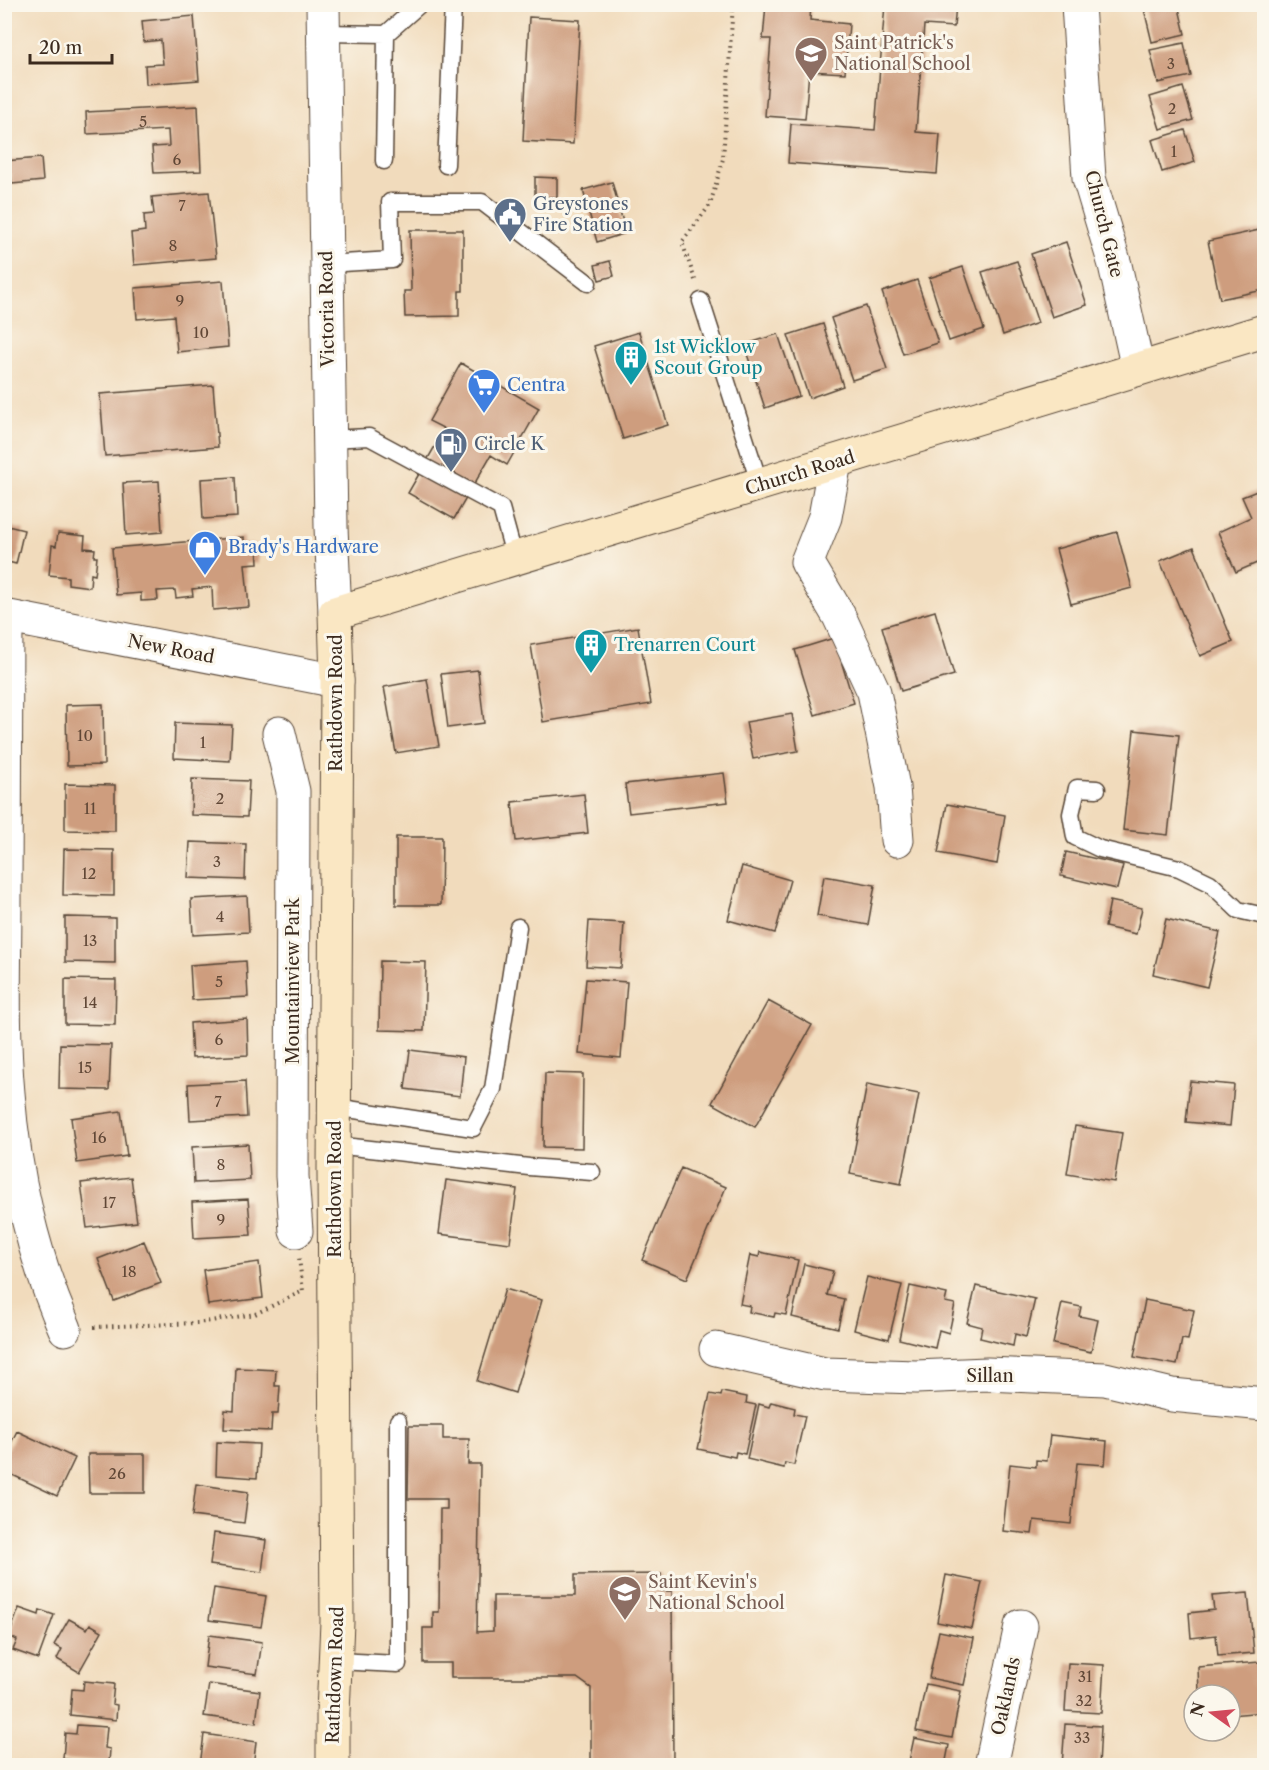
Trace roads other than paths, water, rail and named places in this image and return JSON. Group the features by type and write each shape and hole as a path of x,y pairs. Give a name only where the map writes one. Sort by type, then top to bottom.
{"main road":[{"name":"Church Road","path":"335,613 1264,331"},
{"name":"Rathdown Road","path":"333,1766 337,1610 334,1158 337,681 335,613"}],"street":[{"name":"Church Gate","path":"1078,4 1089,178 1115,265 1138,369"},
{"name":"Victoria Road","path":"323,19 330,527 335,613"},
{"path":"835,462 825,517 807,562 839,616 874,692 893,787 897,840"},
{"path":"5,616 5,1023 8,1093 16,1158 30,1224 48,1291 65,1329"},
{"name":"New Road","path":"5,616 337,681"},
{"name":"Mountainview Park","path":"279,733 293,791 292,1176 296,1231"},
{"path":"292,1176 334,1158"},
{"name":"Sillan","path":"716,1349 825,1374 916,1377 987,1374 1105,1379 1172,1395 1264,1404"},
{"name":"Oaklands","path":"991,1766 1022,1626"}],"lane":[{"path":"384,161 387,34 420,4"},
{"path":"446,165 453,4"},
{"path":"323,19 387,34"},
{"path":"326,264 392,260 390,202 482,202 588,283"},
{"path":"701,301 760,485"},
{"path":"329,439 369,437 501,508 516,559"},
{"path":"1097,789 1077,788 1071,814 1075,837 1100,849 1179,868 1210,883 1238,910 1264,916"},
{"path":"335,1107 473,1128 493,1089 518,927"},
{"path":"334,1158 592,1172"},
{"path":"336,1661 398,1664 398,1421"}],"place":[{"name":"Saint Patrick's National School","path":"811,82"},
{"name":"Greystones Fire Station","path":"510,243"},
{"name":"1st Wicklow Scout Group","path":"631,386"},
{"name":"Centra","path":"484,414"},
{"name":"Circle K","path":"451,473"},
{"name":"Brady's Hardware","path":"205,576"},
{"name":"Trenarren Court","path":"591,674"},
{"name":"Saint Kevin's National School","path":"625,1621"}]}
